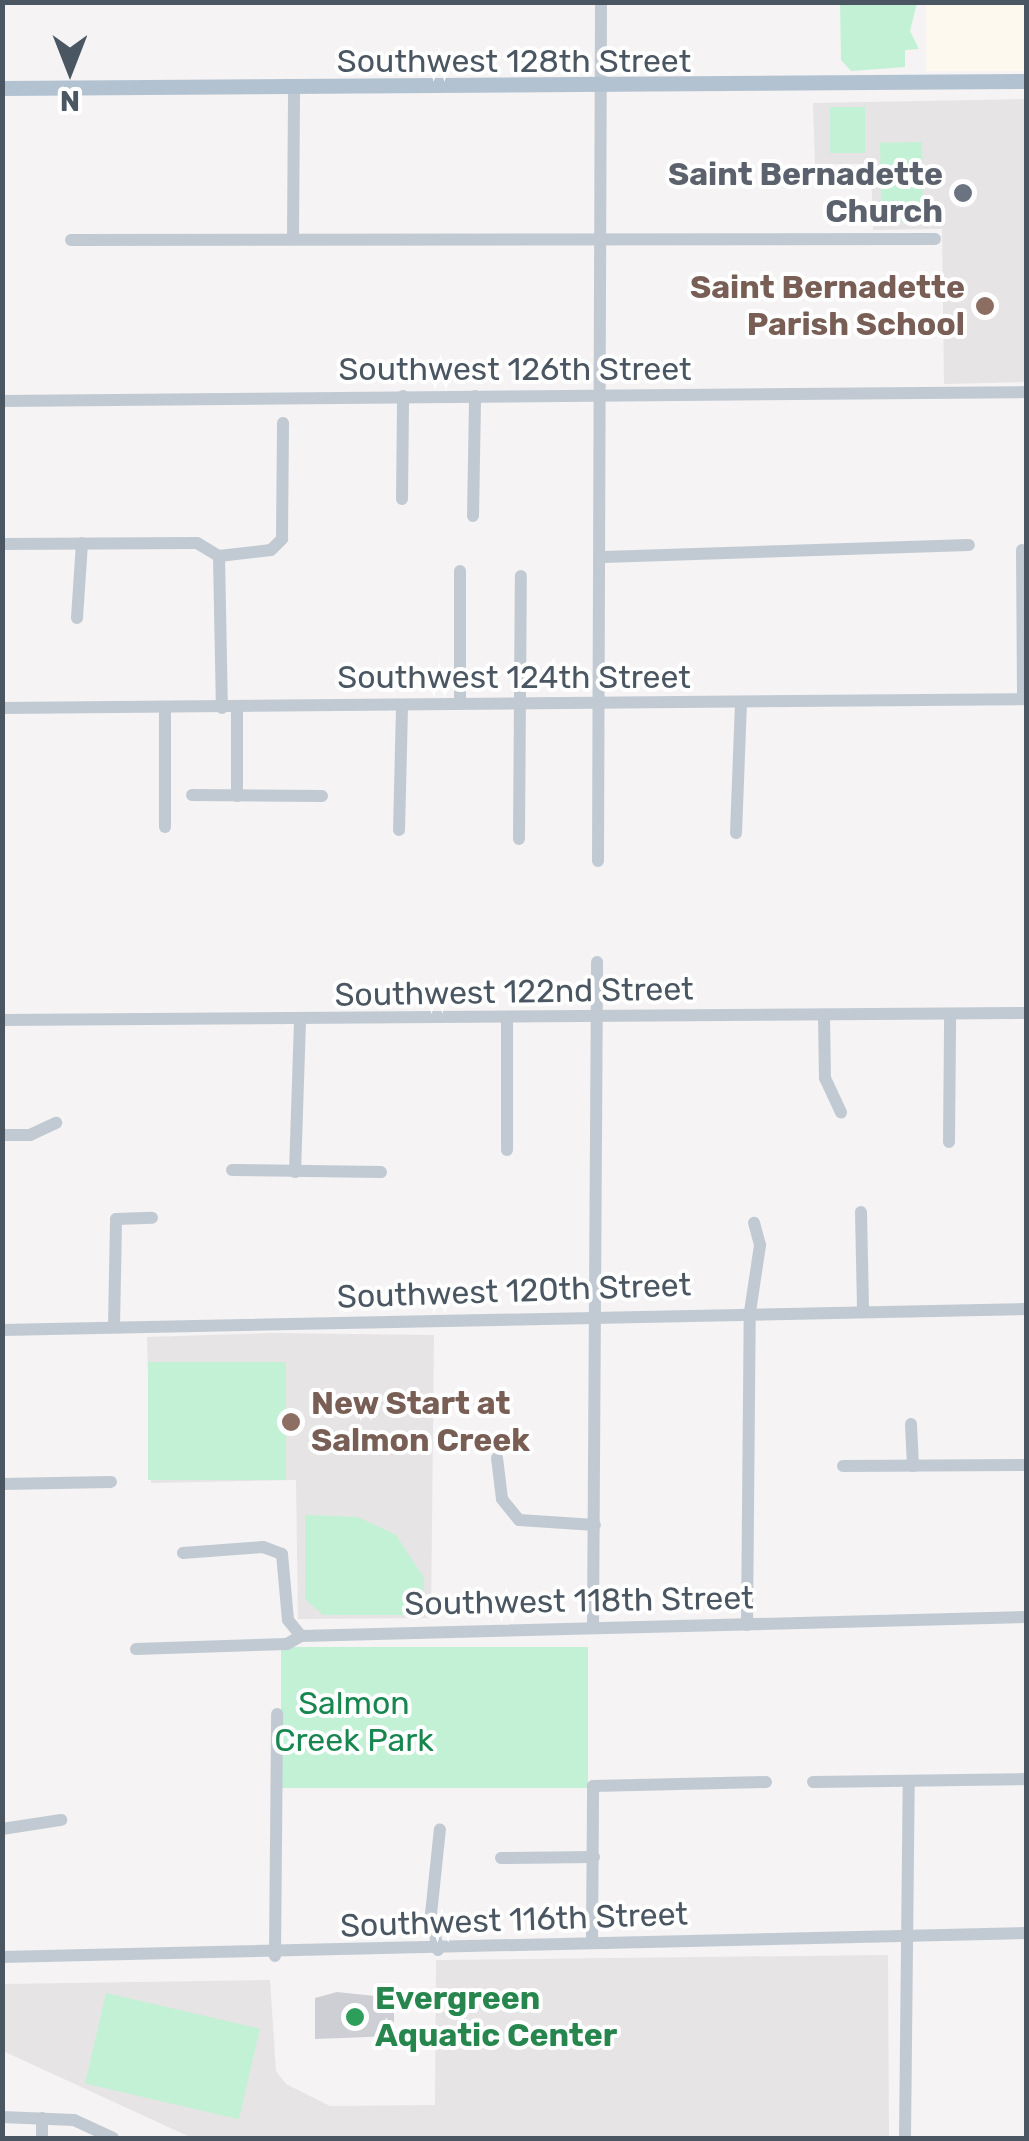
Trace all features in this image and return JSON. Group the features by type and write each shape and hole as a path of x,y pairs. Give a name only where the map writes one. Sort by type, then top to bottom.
{"main road":[{"name":"Southwest 128th Street","path":"2,88 602,90 1026,82"}],"street":[{"path":"598,861 604,557 601,2"},
{"path":"293,238 294,90"},
{"path":"71,240 293,238 604,243 935,239"},
{"name":"Southwest 126th Street","path":"2,401 1026,392"},
{"path":"402,499 404,396"},
{"path":"473,516 476,396"},
{"path":"2,544 197,544 218,556 272,550 282,539 283,423"},
{"path":"77,618 82,543"},
{"path":"604,557 969,545"},
{"path":"1022,550 1025,700"},
{"path":"218,556 222,708"},
{"path":"460,571 460,704"},
{"path":"518,839 521,576"},
{"name":"Southwest 124th Street","path":"2,708 1025,700"},
{"path":"736,832 741,704"},
{"path":"399,830 402,705"},
{"path":"236,707 237,796"},
{"path":"165,709 166,827"},
{"path":"192,795 322,796"},
{"path":"593,1626 597,962"},
{"name":"Southwest 122nd Street","path":"2,1020 300,1023 1026,1013"},
{"path":"948,1142 950,1015"},
{"path":"824,1016 827,1089 841,1113"},
{"path":"507,1020 507,1150"},
{"path":"294,1172 300,1023"},
{"path":"2,1135 30,1135 56,1122"},
{"path":"232,1170 381,1172"},
{"path":"861,1212 862,1310"},
{"path":"114,1326 116,1220 152,1218"},
{"path":"748,1625 750,1312 760,1245 754,1223"},
{"name":"Southwest 120th Street","path":"2,1330 1026,1309"},
{"path":"912,1424 912,1466"},
{"path":"497,1458 502,1499 519,1520 594,1525"},
{"path":"843,1466 1026,1465"},
{"path":"2,1484 112,1482"},
{"path":"183,1553 274,1548 288,1565 288,1620 300,1636"},
{"name":"Southwest 118th Street","path":"136,1649 286,1644 300,1636 1026,1617"},
{"path":"275,1956 277,1714"},
{"path":"813,1782 1026,1779"},
{"path":"904,2138 909,1781"},
{"path":"592,1942 593,1786 766,1782"},
{"path":"2,1829 62,1820"},
{"path":"438,1950 431,1910 440,1829"},
{"path":"501,1858 594,1857"},
{"name":"Southwest 116th Street","path":"2,1957 275,1956 592,1942 1026,1933"},
{"path":"2,2117 74,2120 113,2138"},
{"path":"42,2118 42,2138"}],"shaded area":[{"path":"926,3 1026,3 1026,71 926,71"},
{"name":"Saint Bernadette Parish School","path":"1026,99 1026,382 944,384 942,229 873,230 871,164 815,164 813,103"},
{"name":"New Start at Salmon Creek","path":"272,1333 434,1335 431,1618 298,1619 296,1480 151,1483 147,1337"},
{"path":"888,1955 889,2138 192,2138 3,2051 3,1984 270,1980 276,2071 286,2084 330,2106 435,2105 436,1960"}],"green space":[{"path":"840,3 917,3 910,31 919,49 905,50 905,67 851,71 841,60"},
{"path":"830,107 865,107 865,153 830,153"},
{"path":"922,142 923,222 881,223 880,143"},
{"path":"148,1362 286,1362 286,1480 148,1480"},
{"path":"305,1515 358,1517 396,1535 424,1578 424,1615 323,1615 305,1599"},
{"name":"Salmon Creek Park","path":"281,1647 588,1647 588,1788 281,1788"},
{"path":"106,1993 260,2029 239,2119 85,2084"}],"building":[{"name":"Evergreen Aquatic Center","path":"337,1992 394,1998 394,2036 315,2039 315,1998"}],"place":[{"name":"Saint Bernadette Church","path":"963,193"},
{"name":"Saint Bernadette Parish School","path":"985,306"},
{"name":"New Start at Salmon Creek","path":"291,1422"},
{"name":"Evergreen Aquatic Center","path":"355,2017"}]}
